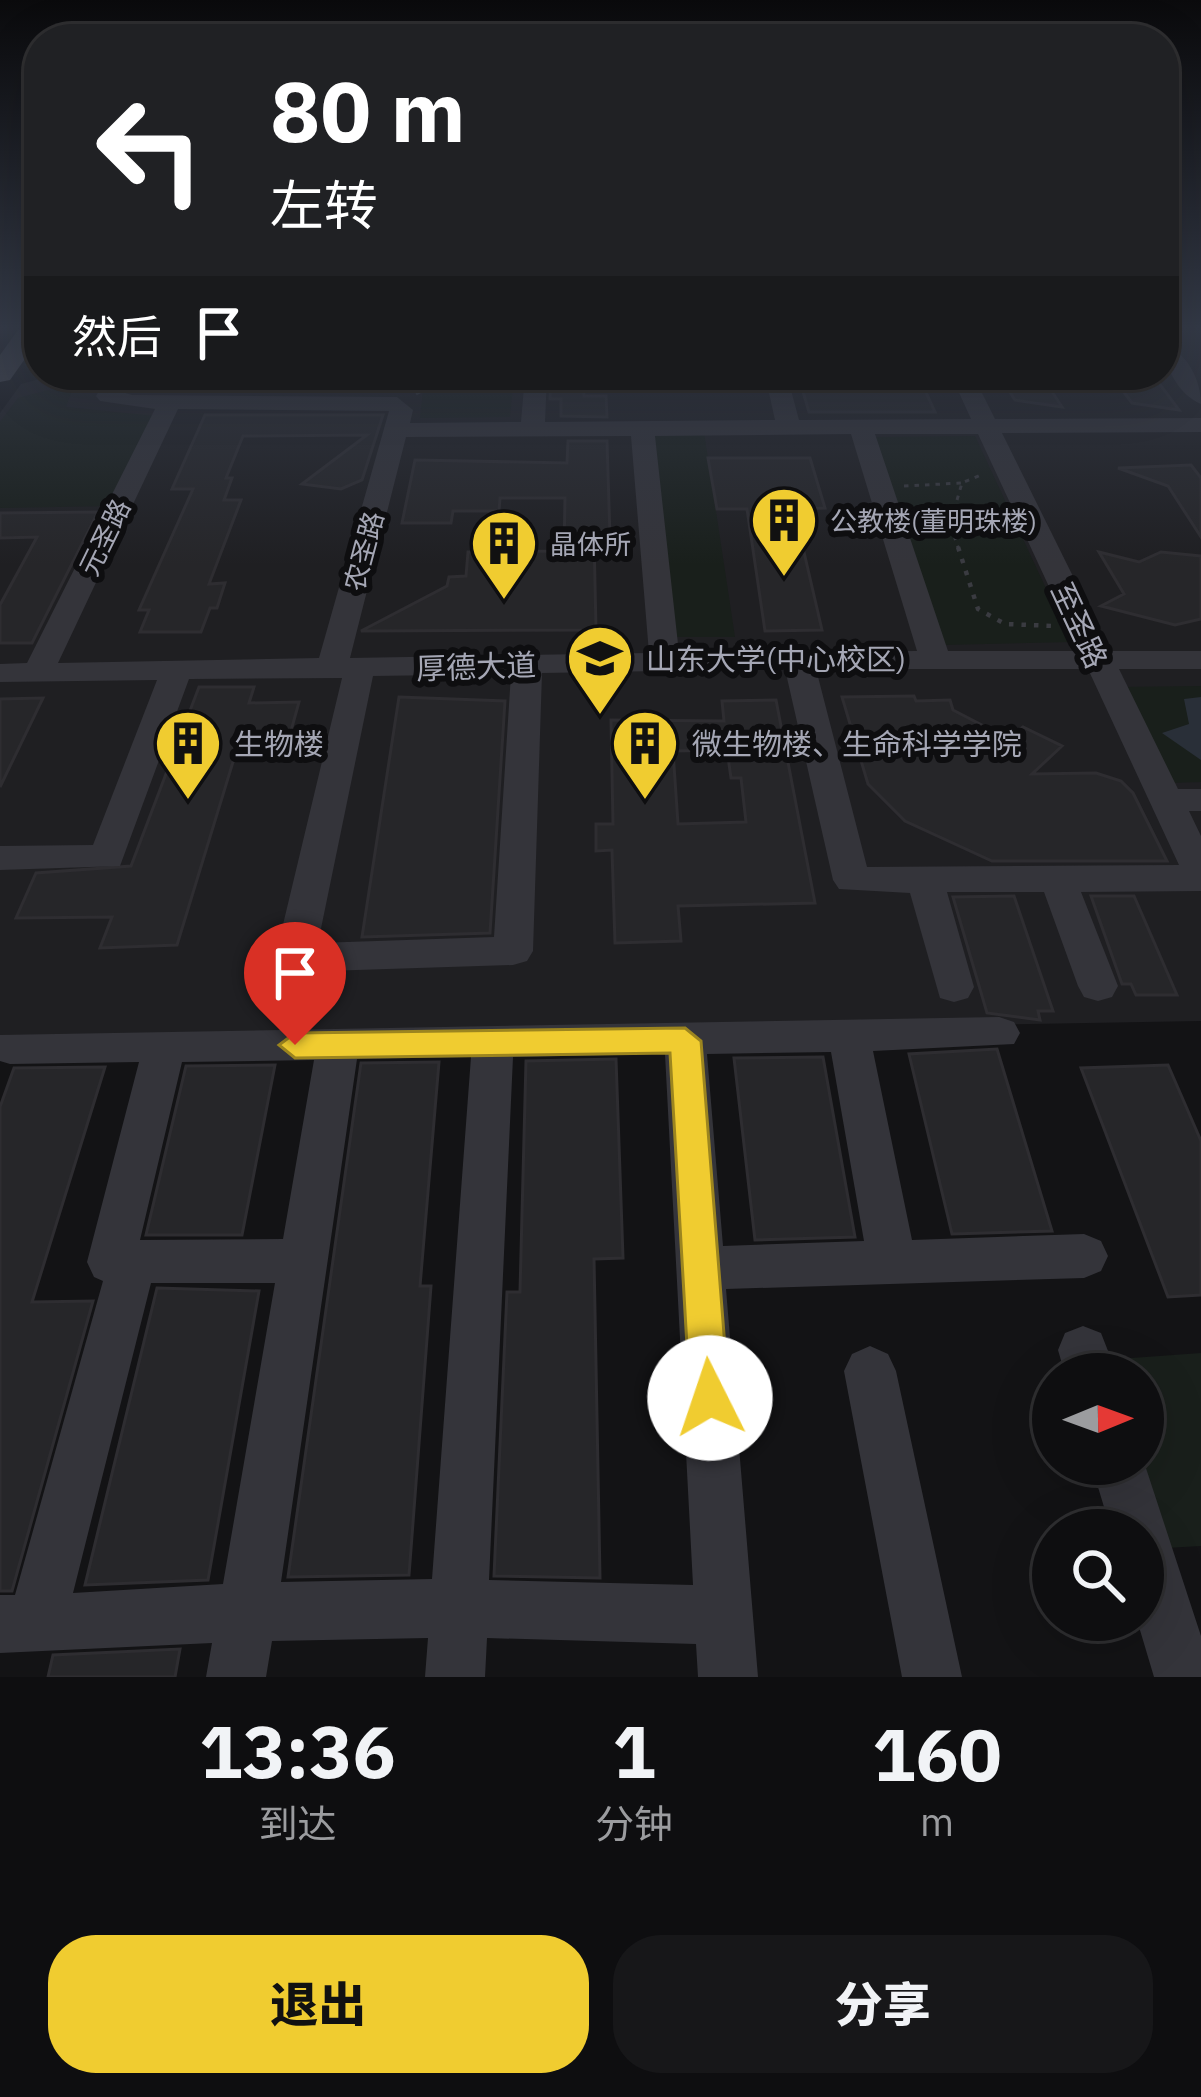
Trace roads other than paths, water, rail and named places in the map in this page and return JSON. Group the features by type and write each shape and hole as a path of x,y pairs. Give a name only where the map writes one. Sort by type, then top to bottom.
{"street":[{"name":"元圣路","path":"38,672 167,408"},
{"path":"398,408 395,430 1201,425"},
{"path":"533,428 534,408"},
{"path":"784,408 789,427"},
{"name":"至圣路","path":"978,408 1201,876"},
{"path":"642,427 664,662"},
{"path":"861,427 935,659"},
{"name":"农圣路","path":"395,430 345,671 296,958 513,951 527,663"},
{"path":"798,660 852,880 1201,876"},
{"name":"厚德大道","path":"0,673 345,671 798,660 1201,660"},
{"path":"0,858 107,856 176,671"},
{"path":"1164,800 1201,800"},
{"path":"925,880 954,987"},
{"path":"1058,880 1097,986"},
{"path":"10,1048 999,1033"},
{"path":"849,1036 892,1262"},
{"path":"685,1041 728,1677"},
{"path":"454,1677 493,1043"},
{"path":"236,1677 338,1045"},
{"path":"164,1047 111,1262 303,1261"},
{"path":"700,1268 1084,1256"},
{"path":"25,1624 36,1624 132,1262"},
{"path":"869,1371 932,1677"},
{"path":"25,1624 247,1612 459,1608 724,1615"},
{"path":"1164,1612 1184,1677"}],"place":[{"name":"公教楼(董明珠楼)","path":"784,579"},
{"name":"晶体所","path":"504,602"},
{"name":"山东大学(中心校区)","path":"600,717"},
{"name":"生物楼","path":"188,802"},
{"name":"微生物楼、生命科学学院","path":"645,802"}]}
